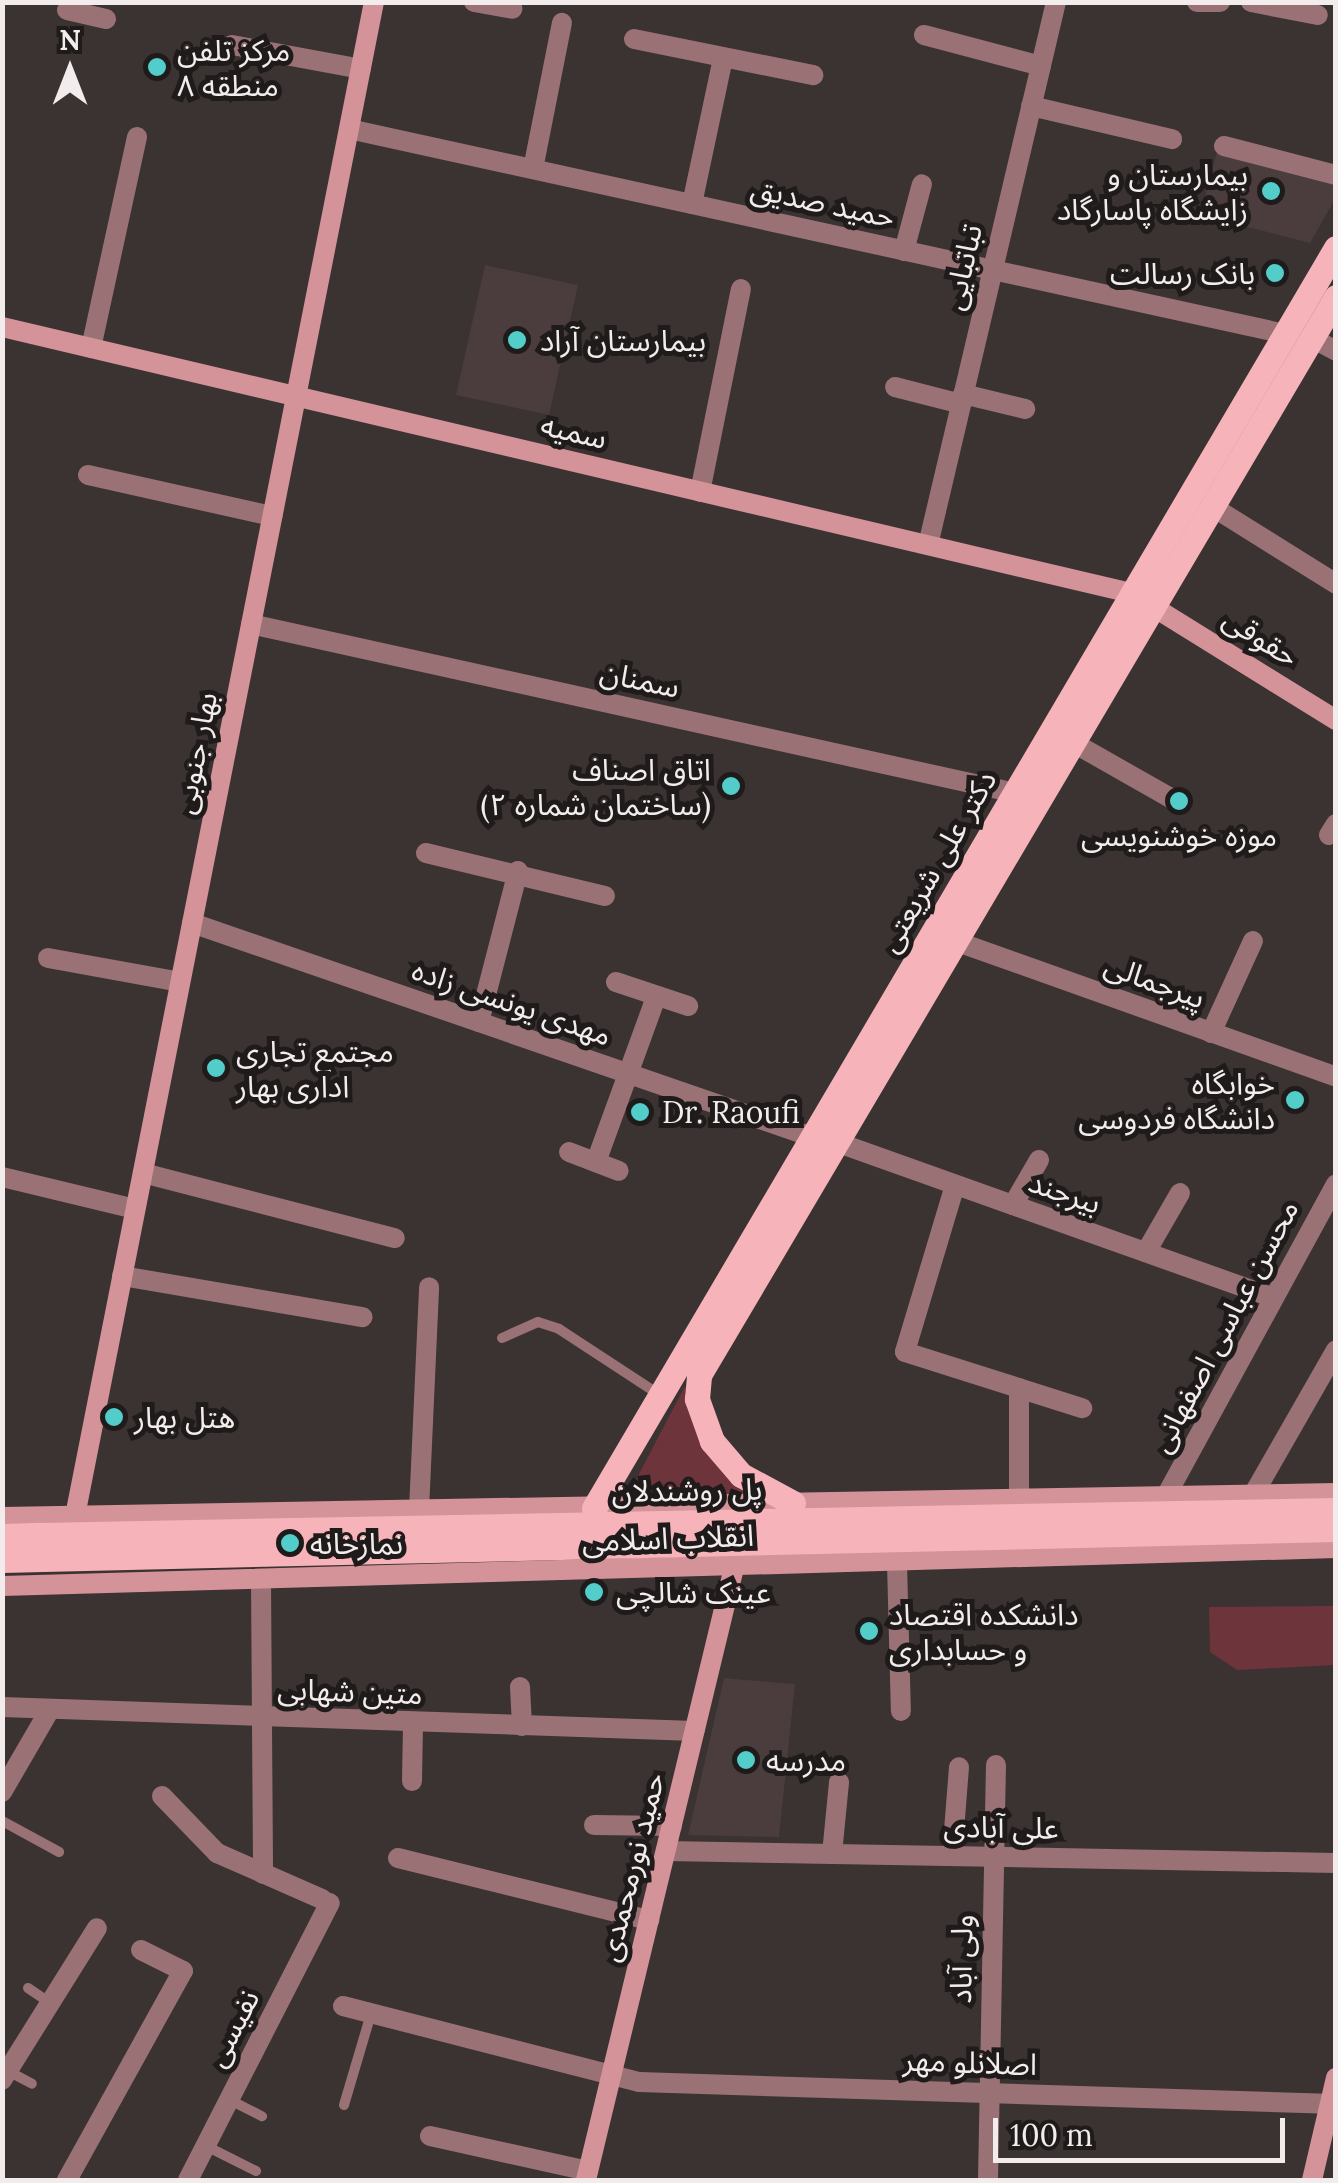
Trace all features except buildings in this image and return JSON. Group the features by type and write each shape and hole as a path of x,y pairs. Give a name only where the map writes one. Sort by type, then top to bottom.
{"main road":[{"name":"بهار جنوبی","path":"74,1516 374,2"},
{"name":"دکتر علی شریعتی","path":"594,1508 660,1396 955,941 1072,742 1285,334 1336,248"},
{"name":"دکتر علی شریعتی","path":"792,1503 741,1475 718,1450 705,1428 696,1384 824,1140 1015,793 1143,600 1213,507 1336,298"},
{"name":"سمیه","path":"2,327 928,545 1143,600"},
{"name":"حقوقی","path":"1143,600 1336,720"},
{"name":"انقلاب اسلامی","path":"2,1517 1252,1494 1335,1498"},
{"name":"پل روشندلان","path":"42,1547 1335,1498"},
{"path":"594,1508 599,1545 623,1572"},
{"path":"328,1578 344,1565 354,1542 334,1511"},
{"path":"2,1536 42,1547"},
{"name":"انقلاب اسلامی","path":"2,1586 897,1563 1335,1542"},
{"name":"پل روشندلان","path":"42,1547 1335,1542"},
{"path":"2,1560 42,1547"},
{"name":"حمید نورمحمدی","path":"587,2176 734,1568"},
{"path":"1312,2180 1336,2078"}],"street":[{"path":"474,2 512,10"},
{"name":"تباتبایی","path":"928,545 1056,2"},
{"path":"1197,2 1220,2"},
{"path":"1251,2 1318,15"},
{"path":"67,13 106,19"},
{"path":"533,169 562,23"},
{"path":"924,36 1040,66"},
{"path":"634,39 813,76"},
{"path":"232,45 361,69"},
{"path":"692,204 723,58"},
{"path":"1031,106 1172,139"},
{"name":"حمید صدیق","path":"350,129 1285,334"},
{"path":"91,348 137,137"},
{"path":"1224,146 1336,175"},
{"path":"904,251 922,184"},
{"path":"700,492 741,289"},
{"path":"1312,338 1336,351"},
{"path":"895,387 1025,408"},
{"path":"88,474 272,516"},
{"path":"1213,507 1336,584"},
{"name":"سمنان","path":"251,624 1015,793"},
{"path":"1072,742 1176,801"},
{"path":"426,853 518,872 605,896"},
{"path":"479,1022 518,872"},
{"name":"مهدی یونسی زاده","path":"192,923 824,1140"},
{"name":"پیرجمالی","path":"955,941 1336,1078"},
{"path":"1210,1032 1253,941"},
{"path":"48,958 180,982"},
{"path":"616,982 688,1006"},
{"path":"596,1162 656,997"},
{"name":"بیرجند","path":"824,1140 1274,1298"},
{"path":"569,1152 619,1171"},
{"path":"1013,1205 1039,1160"},
{"path":"142,1172 395,1238"},
{"path":"2,1177 135,1210"},
{"name":"محسن عباسی اصفهانی","path":"1166,1496 1336,1184"},
{"path":"955,1185 906,1352 1082,1408"},
{"path":"1146,1252 1180,1194"},
{"path":"122,1276 363,1317"},
{"path":"419,1510 429,1286"},
{"path":"1252,1494 1336,1350"},
{"path":"1019,1388 1019,1499"},
{"path":"897,1563 901,1711"},
{"path":"261,1580 263,1874"},
{"path":"520,1687 522,1726"},
{"name":"متین شهابی","path":"2,1707 264,1719 695,1730"},
{"path":"2,1792 48,1711"},
{"path":"412,1723 412,1781"},
{"name":"ولی آباد","path":"988,2180 996,1766"},
{"path":"952,1856 959,1767"},
{"path":"832,1854 839,1782"},
{"name":"نفیسی","path":"162,1796 207,1846 326,1901 188,2180"},
{"path":"594,1825 672,1826"},
{"name":"علی آبادی","path":"666,1852 1336,1863"},
{"path":"398,1858 649,1920"},
{"path":"6,2076 96,1928"},
{"path":"67,2180 183,1970 141,1950"},
{"name":"اصلانلو مهر","path":"343,2006 612,2071 639,2082 1332,2103"},
{"path":"430,2136 587,2176"}],"lane":[{"path":"502,1338 538,1322 559,1329 660,1396"},
{"path":"2,1820 59,1852"},
{"path":"28,1988 50,2003"},
{"path":"344,2105 372,2013"},
{"path":"6,2076 32,2084"},
{"path":"230,2100 262,2116"},
{"path":"206,2146 256,2171"}],"shaded area":[{"name":"بیمارستان و زایشگاه پاسارگاد","path":"1217,151 1335,182 1335,199 1310,243 1200,215"},
{"name":"بیمارستان آراد","path":"485,265 578,285 549,415 456,395"},
{"path":"685,1386 708,1448 754,1495 627,1497"},
{"path":"1335,1606 1335,1665 1237,1670 1210,1652 1209,1607"},
{"name":"مدرسه","path":"724,1678 795,1684 779,1837 688,1835"}],"place":[{"name":"مرکز تلفن منطقه ۸","path":"157,67"},
{"name":"بیمارستان و زایشگاه پاسارگاد","path":"1271,191"},
{"name":"بانک رسالت","path":"1275,273"},
{"name":"بیمارستان آراد","path":"517,340"},
{"name":"اتاق اصناف (ساختمان شماره ۲)","path":"731,786"},
{"name":"موزه خوشنویسی","path":"1179,801"},
{"name":"مجتمع تجاری اداری بهار","path":"216,1068"},
{"name":"خوابگاه دانشگاه فردوسی","path":"1295,1100"},
{"name":"Dr. Raoufi","path":"640,1112"},
{"name":"هتل بهار","path":"114,1417"},
{"name":"نمازخانه","path":"290,1543"},
{"name":"عينک شالچی","path":"594,1592"},
{"name":"دانشکده اقتصاد و حسابداری","path":"869,1631"},
{"name":"مدرسه","path":"746,1760"}]}
